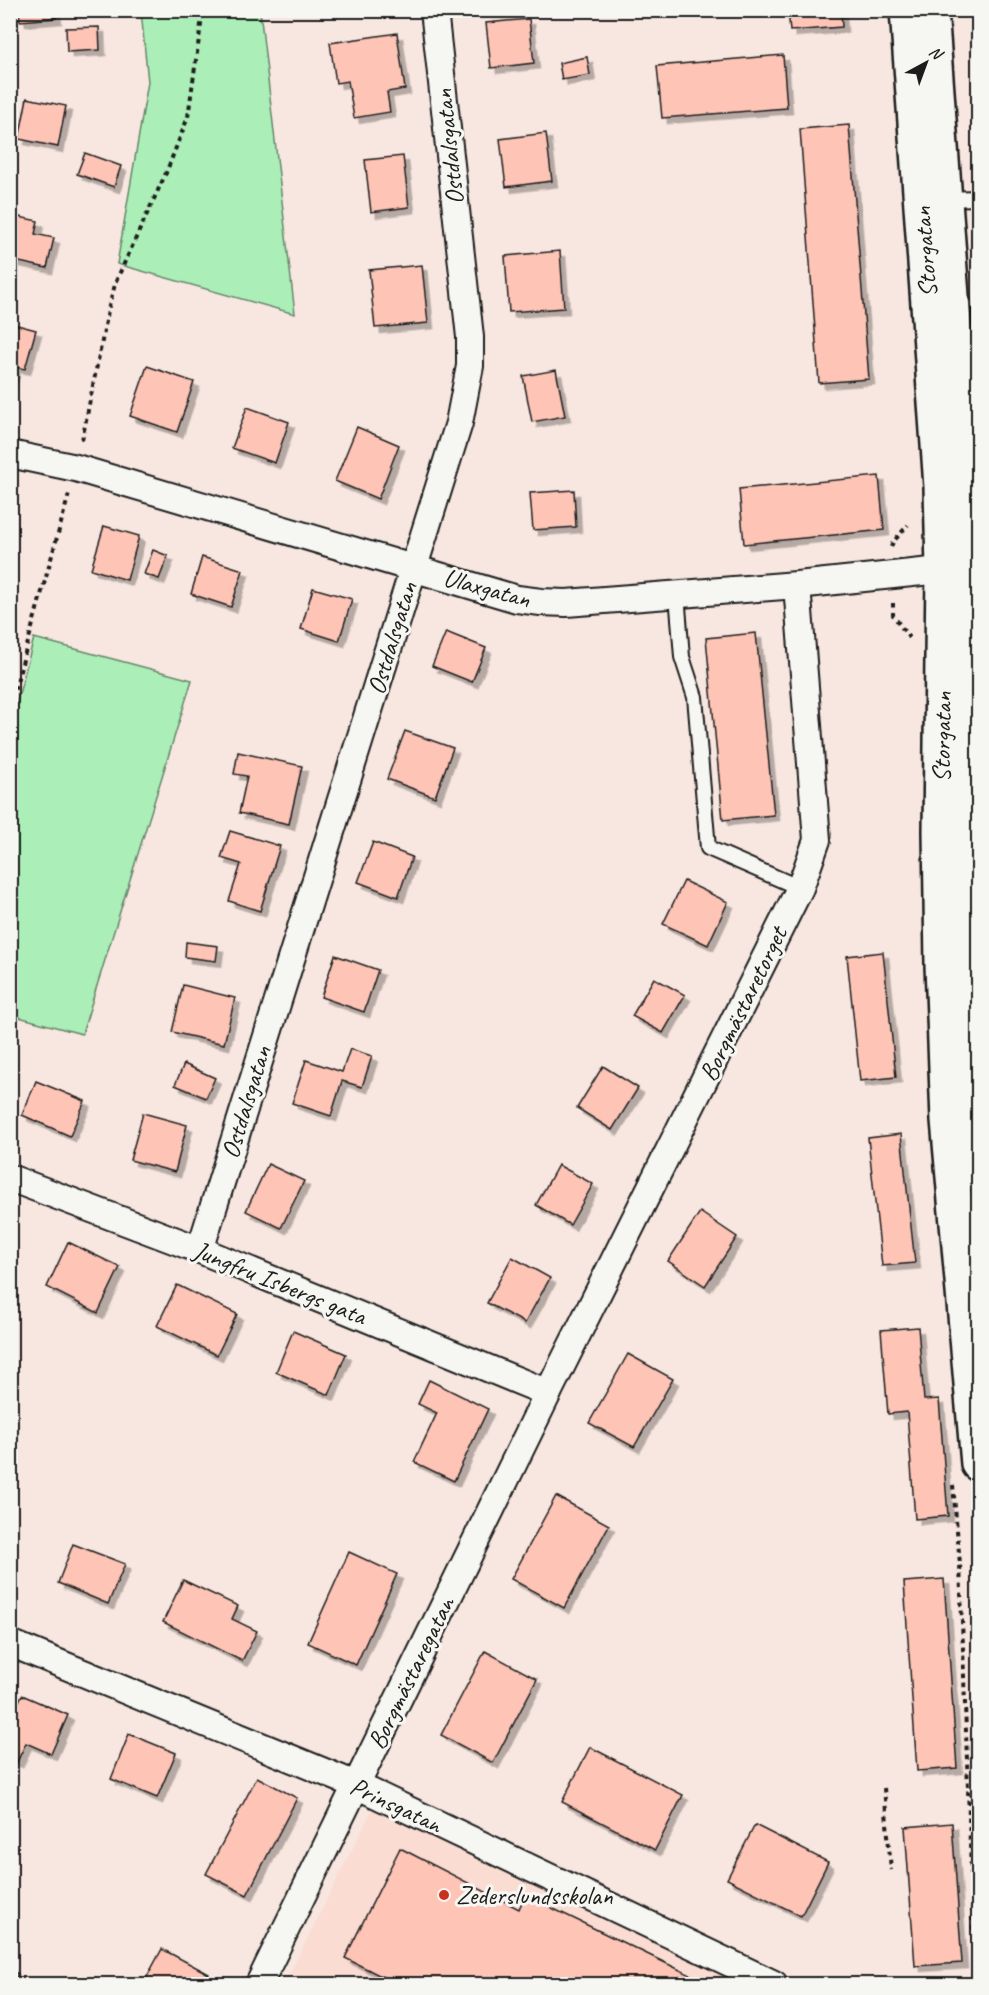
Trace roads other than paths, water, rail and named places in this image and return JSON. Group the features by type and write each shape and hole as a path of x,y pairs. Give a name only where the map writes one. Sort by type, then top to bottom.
{"main road":[{"name":"Storgatan","path":"907,10 933,199 966,487 963,567 965,884 969,1047 978,1173"},
{"name":"Storgatan","path":"931,10 933,199"},
{"name":"Storgatan","path":"963,567 940,832 942,977 948,1120 978,1464"}],"street":[{"name":"Ostdalsgatan","path":"200,1250 459,423 470,366 470,338 434,10"},
{"name":"Ulaxgatan","path":"10,454 76,468 517,599 541,603 796,585 963,567"},
{"name":"Borgmästaretorget","path":"548,1393 800,888 817,840 796,585"},
{"name":"Jungfru Isbergs gata","path":"10,1178 200,1250 548,1393"},
{"name":"Borgmästaregatan","path":"259,1984 548,1393"},
{"name":"Prinsgatan","path":"10,1643 356,1785 774,1984"}],"lane":[{"path":"933,199 978,198"},
{"path":"677,594 682,657 695,697 708,848 800,888"}],"place":[{"name":"Zederslundsskolan","path":"444,1895"}]}
